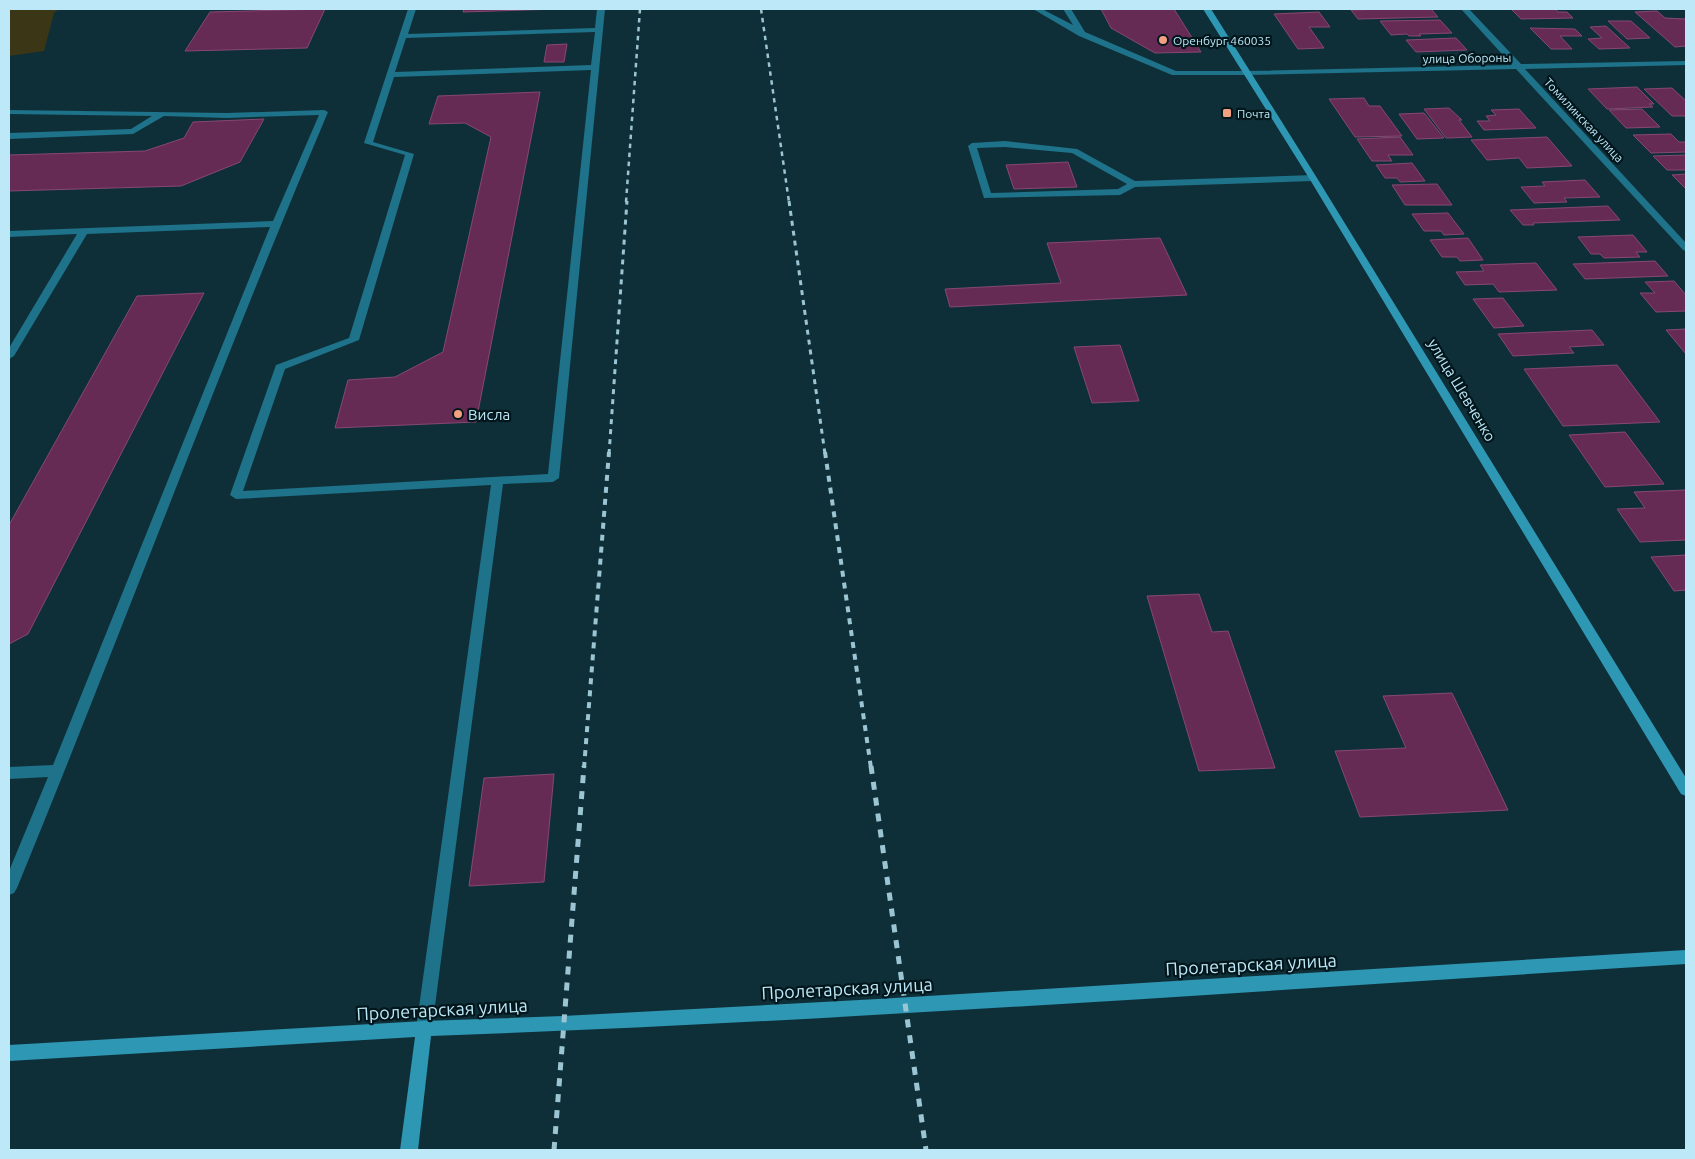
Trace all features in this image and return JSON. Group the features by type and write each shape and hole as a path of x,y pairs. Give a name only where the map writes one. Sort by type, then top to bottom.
{"main road":[{"name":"улица Шевченко","path":"1207,9 1313,178 1686,790"},
{"name":"Пролетарская улица","path":"9,1052 424,1029 564,1024 878,1007 1686,958"},
{"path":"409,1150 424,1029"}],"street":[{"path":"412,9 368,143 410,154 354,340 280,367 236,495 553,478 601,9"},
{"name":"улица Обороны","path":"1037,9 1082,34 1175,73 1519,68 1686,63"},
{"path":"1067,9 1082,34"},
{"name":"Томилинская улица","path":"1465,9 1686,248"},
{"path":"402,36 599,30"},
{"path":"389,75 596,67"},
{"path":"9,112 164,112 196,115 324,112 276,224 58,771 9,888"},
{"path":"9,136 133,131 164,112"},
{"path":"1133,184 1074,151 1004,144 972,146 987,196 1120,192 1133,184 1313,178"},
{"path":"9,234 276,224"},
{"path":"9,356 84,231"},
{"path":"424,1029 498,480"},
{"path":"9,774 58,771"}],"shaded area":[{"path":"9,9 59,9 54,13 44,51 9,56"}],"building":[{"path":"325,9 307,48 185,51 210,12"},
{"path":"464,9 558,9 463,12"},
{"name":"Оренбург 460035","path":"1101,9 1174,9 1201,52 1155,53 1111,28"},
{"path":"1431,9 1438,17 1358,19 1351,10"},
{"path":"1511,9 1555,9 1558,12 1567,12 1573,18 1521,19"},
{"path":"1657,11 1665,18 1686,19 1686,46 1675,47 1635,12"},
{"path":"1319,12 1330,27 1309,27 1324,48 1298,49 1274,14"},
{"path":"1440,20 1452,33 1419,34 1421,36 1409,36 1407,34 1391,35 1380,21"},
{"path":"1608,21 1631,21 1650,38 1627,39"},
{"path":"1606,26 1630,48 1599,49 1588,39 1602,38 1590,27"},
{"path":"1530,28 1575,29 1582,36 1560,36 1572,49 1551,49"},
{"path":"1456,38 1467,50 1416,52 1406,40"},
{"path":"567,44 564,62 544,62 547,45"},
{"path":"1637,87 1654,104 1649,104 1653,107 1607,109 1588,89"},
{"path":"1672,88 1686,101 1686,116 1672,116 1644,89"},
{"path":"540,92 476,422 335,428 348,380 395,377 443,352 491,137 465,123 429,124 438,96"},
{"path":"1364,98 1369,106 1380,106 1402,136 1355,137 1329,99"},
{"path":"1449,108 1462,120 1459,120 1472,137 1446,138 1424,109"},
{"path":"1519,109 1536,128 1484,130 1477,121 1490,121 1486,116 1496,115 1491,110"},
{"path":"1642,109 1660,127 1626,128 1609,110"},
{"path":"1424,113 1444,138 1417,139 1399,114"},
{"path":"264,119 240,162 181,186 9,191 9,155 145,151 184,138 193,122"},
{"path":"1671,134 1679,142 1686,142 1686,152 1651,153 1633,135"},
{"path":"1400,137 1413,155 1388,155 1392,161 1372,161 1357,139"},
{"path":"1547,137 1572,166 1527,168 1519,158 1487,160 1471,140"},
{"path":"1686,155 1686,170 1667,170 1653,156"},
{"path":"1068,162 1077,187 1014,189 1006,165"},
{"path":"1412,163 1425,181 1400,182 1397,178 1385,178 1376,165"},
{"path":"1686,174 1686,189 1672,175"},
{"path":"1585,180 1600,197 1564,198 1567,202 1534,203 1521,187 1545,186 1542,182"},
{"path":"1437,184 1452,205 1405,205 1392,185"},
{"path":"1608,206 1620,220 1523,225 1510,210"},
{"path":"1448,213 1464,234 1444,235 1441,231 1424,231 1412,214"},
{"path":"1633,235 1647,252 1636,252 1640,257 1604,258 1600,254 1591,254 1578,237"},
{"path":"1160,238 1187,295 950,307 945,289 1061,283 1047,243"},
{"path":"1468,238 1483,260 1460,261 1457,257 1442,257 1430,240"},
{"path":"1655,261 1668,276 1585,279 1573,264"},
{"path":"1536,263 1557,290 1499,292 1493,284 1465,285 1456,272 1484,271 1480,265"},
{"path":"1674,281 1686,295 1686,311 1656,312 1640,293 1655,293 1645,282"},
{"path":"204,293 28,634 9,644 9,525 137,296"},
{"path":"1503,298 1524,326 1494,328 1473,299"},
{"path":"1686,329 1686,354 1666,330"},
{"path":"1592,330 1604,345 1569,347 1574,353 1513,356 1498,334"},
{"path":"1120,345 1139,401 1092,403 1074,347"},
{"path":"1617,365 1660,422 1563,426 1524,369"},
{"path":"1625,432 1664,484 1605,487 1569,435"},
{"path":"1686,490 1686,540 1640,542 1617,509 1645,508 1634,492"},
{"path":"1686,555 1686,590 1674,591 1651,557"},
{"path":"1199,594 1212,632 1228,631 1275,768 1199,771 1147,596"},
{"path":"1452,693 1508,810 1360,817 1335,751 1406,748 1383,696"},
{"path":"554,774 544,882 469,886 484,778"}],"railway":[{"path":"626,202 640,9"},
{"path":"761,9 789,202"},
{"path":"609,454 627,201"},
{"path":"789,201 825,454"},
{"path":"584,768 609,452"},
{"path":"825,452 871,768"},
{"path":"554,1150 584,766"},
{"path":"871,766 926,1150"}],"place":[{"name":"Оренбург 460035","path":"1163,40"},
{"name":"Почта","path":"1227,113"},
{"name":"Висла","path":"458,414"}]}
